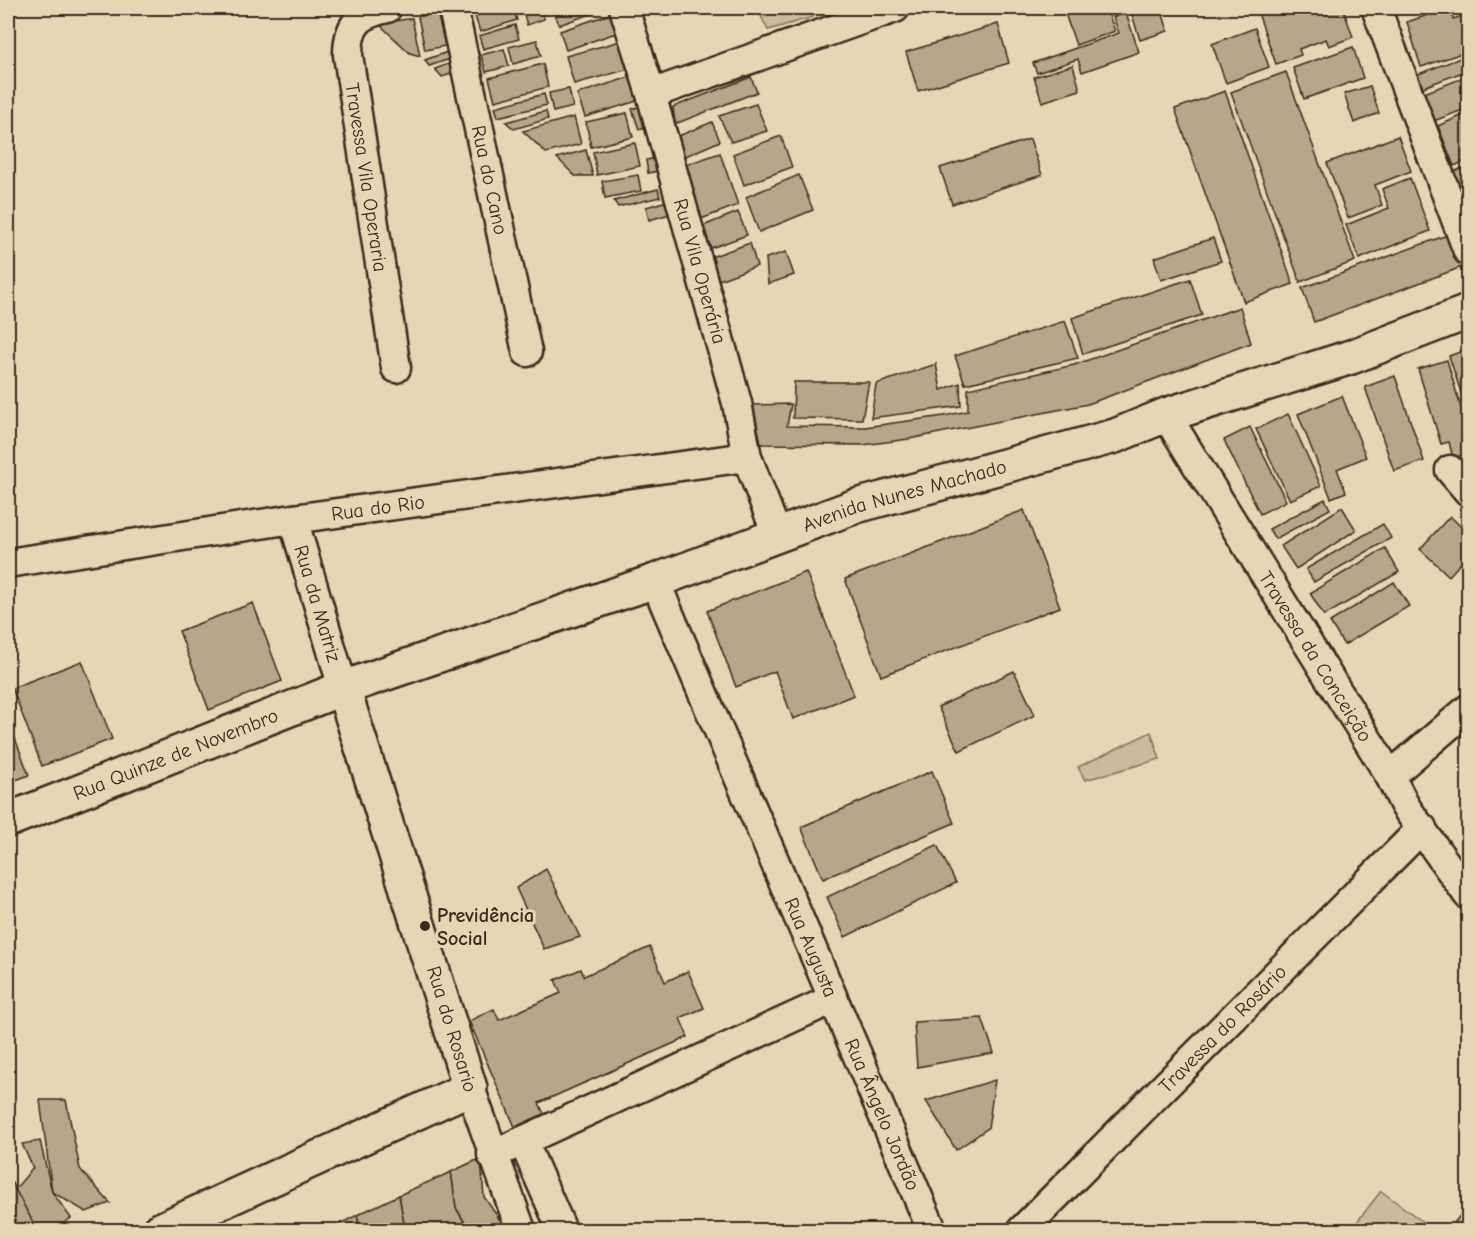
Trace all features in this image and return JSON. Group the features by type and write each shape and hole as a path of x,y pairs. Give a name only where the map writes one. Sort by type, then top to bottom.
{"street":[{"name":"Travessa Vila Operaria","path":"387,8 375,10 359,20 348,36 348,55 396,368"},
{"name":"Rua do Cano","path":"453,8 526,352"},
{"name":"Rua Vila Operária","path":"624,8 651,94 737,403 747,457 777,535"},
{"path":"651,94 895,8"},
{"path":"1376,8 1468,251"},
{"name":"Avenida Nunes Machado","path":"343,688 655,581 856,506 1115,436 1166,415 1351,357 1468,312"},
{"name":"Travessa da Conceição","path":"1166,415 1390,776 1405,806 1468,895"},
{"name":"Rua do Rio","path":"8,563 294,519 747,457"},
{"name":"Rua da Matriz","path":"294,519 343,688"},
{"name":"Rua Augusta","path":"492,1155 833,999 655,581"},
{"name":"Rua Quinze de Novembro","path":"8,820 343,688"},
{"name":"Rua do Rosario","path":"343,688 492,1155 521,1230"},
{"path":"1390,776 1468,709"},
{"name":"Travessa do Rosário","path":"1022,1230 1422,828"},
{"name":"Rua Ângelo Jordão","path":"833,999 932,1230"},
{"path":"160,1230 470,1088"},
{"path":"523,1141 562,1230"}],"shaded area":[{"path":"757,8 810,8 813,17 768,30"},
{"path":"1151,732 1160,759 1085,780 1078,767"},
{"path":"1381,1191 1434,1230 1367,1230 1357,1222"}],"building":[{"path":"501,8 513,8 517,20 480,32 475,16"},
{"path":"522,8 541,8 544,19 527,25"},
{"path":"574,8 608,8 559,25 555,14"},
{"path":"1063,8 1106,8 1115,31 1076,45"},
{"path":"1130,8 1161,8 1168,31 1140,40"},
{"path":"1272,8 1343,8 1353,37 1329,46 1326,39 1299,49 1301,55 1276,64 1258,13"},
{"path":"1401,8 1424,8 1403,14"},
{"path":"1449,8 1453,19 1466,15 1468,51 1421,67 1407,22"},
{"path":"437,12 445,46 425,50 418,17"},
{"path":"613,13 619,32 566,50 560,31"},
{"path":"1126,13 1139,52 1082,72 1078,59 1037,73 1033,63 1119,33 1113,17"},
{"path":"412,18 420,56 410,53 379,24"},
{"path":"998,24 1009,63 918,91 906,52"},
{"path":"515,25 519,39 483,49 479,36"},
{"path":"1255,28 1269,67 1226,83 1212,44"},
{"path":"537,40 541,56 513,64 509,47"},
{"path":"621,41 629,69 574,84 566,56"},
{"path":"1353,47 1363,78 1304,99 1293,68"},
{"path":"504,49 509,66 486,72 481,55"},
{"path":"450,51 453,58 429,66 425,60"},
{"path":"1468,55 1468,70 1421,88 1416,75"},
{"path":"451,63 454,73 442,77 435,69"},
{"path":"543,64 548,87 495,101 489,78"},
{"path":"1073,65 1080,90 1042,102 1034,77"},
{"path":"1286,72 1355,261 1300,282 1231,92"},
{"path":"1468,76 1468,108 1426,124 1424,93"},
{"path":"630,77 637,101 585,117 577,94"},
{"path":"751,77 757,92 675,124 673,107"},
{"path":"1370,86 1379,113 1354,123 1344,94"},
{"path":"569,89 573,107 553,112 549,93"},
{"path":"1225,91 1293,284 1244,302 1175,109"},
{"path":"544,94 547,105 498,117 495,107"},
{"path":"756,104 767,131 731,142 719,116"},
{"path":"644,105 651,125 639,129 632,109"},
{"path":"546,111 548,119 514,129 506,122"},
{"path":"627,113 633,137 591,147 586,122"},
{"path":"1468,113 1468,160 1454,166 1438,126"},
{"path":"574,117 581,144 546,153 523,131"},
{"path":"712,122 720,141 679,159 676,137"},
{"path":"781,136 792,167 744,185 733,154"},
{"path":"1398,136 1411,171 1375,185 1382,205 1348,218 1327,163"},
{"path":"1030,139 1042,175 952,204 940,168"},
{"path":"635,143 640,166 597,175 593,152"},
{"path":"586,150 593,176 575,176 557,158"},
{"path":"720,153 738,205 701,219 682,166"},
{"path":"657,158 659,171 648,173 646,160"},
{"path":"1468,166 1468,220 1450,173"},
{"path":"638,175 641,191 605,198 602,181"},
{"path":"799,175 813,210 759,232 746,197"},
{"path":"1410,178 1430,231 1359,259 1346,225 1389,208 1382,189"},
{"path":"658,189 660,197 618,207 614,201"},
{"path":"667,201 670,214 649,220 646,207"},
{"path":"738,212 747,235 711,248 703,226"},
{"path":"1450,234 1462,267 1314,322 1302,288"},
{"path":"1213,238 1221,261 1161,280 1154,258"},
{"path":"750,243 757,266 719,280 711,257"},
{"path":"786,252 794,275 768,284 766,258"},
{"path":"1190,279 1202,315 1083,354 1072,318"},
{"path":"1240,307 1251,343 1088,404 909,439 863,445 761,444 753,405 791,404 787,426 865,427 944,416 968,411 968,389 1074,365"},
{"path":"1065,321 1078,358 965,384 955,356"},
{"path":"1468,349 1468,414 1449,356"},
{"path":"1447,360 1468,432 1468,437 1461,439 1466,454 1453,458 1449,442 1441,444 1418,369"},
{"path":"936,364 941,390 960,383 961,406 871,418 876,384"},
{"path":"1395,376 1424,461 1394,471 1365,387"},
{"path":"794,382 869,382 862,419 793,418"},
{"path":"1342,396 1366,457 1337,469 1346,492 1331,498 1298,414"},
{"path":"1288,414 1321,486 1290,500 1256,429"},
{"path":"1250,427 1286,501 1260,514 1224,440"},
{"path":"1325,499 1330,509 1275,539 1269,529"},
{"path":"1342,507 1356,530 1296,569 1281,546"},
{"path":"1024,510 1060,607 881,676 845,579"},
{"path":"1450,516 1468,534 1468,555 1449,576 1420,549"},
{"path":"1383,524 1391,538 1314,582 1306,569"},
{"path":"1385,548 1399,572 1324,616 1310,593"},
{"path":"806,572 854,695 793,719 775,671 736,687 707,611"},
{"path":"1394,582 1409,606 1344,645 1330,622"},
{"path":"253,603 282,681 209,710 179,631"},
{"path":"82,661 112,739 42,766 12,688"},
{"path":"1014,671 1035,715 959,751 938,707"},
{"path":"8,720 29,775 8,783"},
{"path":"932,771 954,823 823,879 801,827"},
{"path":"937,845 956,883 845,937 827,897"},
{"path":"546,869 580,937 544,949 516,888"},
{"path":"650,947 665,982 688,971 704,1008 680,1018 688,1037 539,1103 544,1114 515,1127 469,1021 494,1009 499,1020 561,993 555,980 581,969 584,976"},
{"path":"8,950 14,961 8,963"},
{"path":"982,1018 994,1053 917,1067 914,1022"},
{"path":"995,1080 988,1128 956,1150 926,1101"},
{"path":"40,1100 66,1100 80,1169 110,1203 86,1212 52,1192"},
{"path":"40,1141 52,1192 71,1218 54,1230 37,1230 15,1189 33,1168 22,1144"},
{"path":"481,1158 484,1197 507,1230 469,1230 456,1208 451,1172"},
{"path":"451,1172 456,1208 469,1230 405,1230 399,1195"},
{"path":"10,1179 37,1230 8,1230 8,1180"},
{"path":"399,1195 405,1230 360,1230 357,1215"},
{"path":"1462,1213 1468,1217 1468,1230 1449,1229"},
{"path":"357,1215 360,1230 328,1230"}],"place":[{"name":"Previdência Social","path":"425,926"}]}
